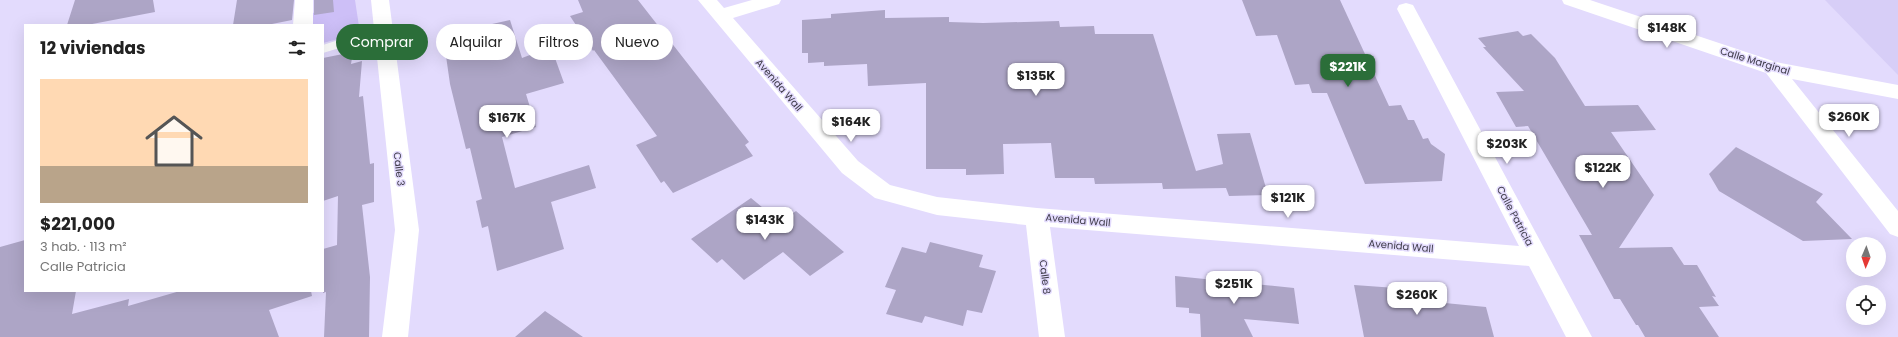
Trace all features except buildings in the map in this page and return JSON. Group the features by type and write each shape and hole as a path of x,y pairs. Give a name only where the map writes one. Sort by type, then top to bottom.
{"street":[{"path":"303,24 304,0"},
{"name":"Calle 3","path":"380,0 383,24"},
{"name":"Avenida Wall","path":"707,0 850,167 883,192 937,206 1037,217 1536,257"},
{"path":"720,16 772,0"},
{"name":"Calle Marginal","path":"1571,0 1773,68 1898,92"},
{"name":"Calle Patricia","path":"1406,9 1579,337"},
{"name":"Calle 3","path":"387,60 407,230 395,337"},
{"path":"1773,68 1898,228"},
{"name":"Calle 8","path":"1037,217 1052,337"}],"lane":[{"path":"324,49 336,46"}],"shaded area":[{"path":"329,0 355,0 359,24 336,24 336,39 324,43 324,24 307,24 306,19"},
{"path":"1825,0 1898,0 1898,75"}]}
